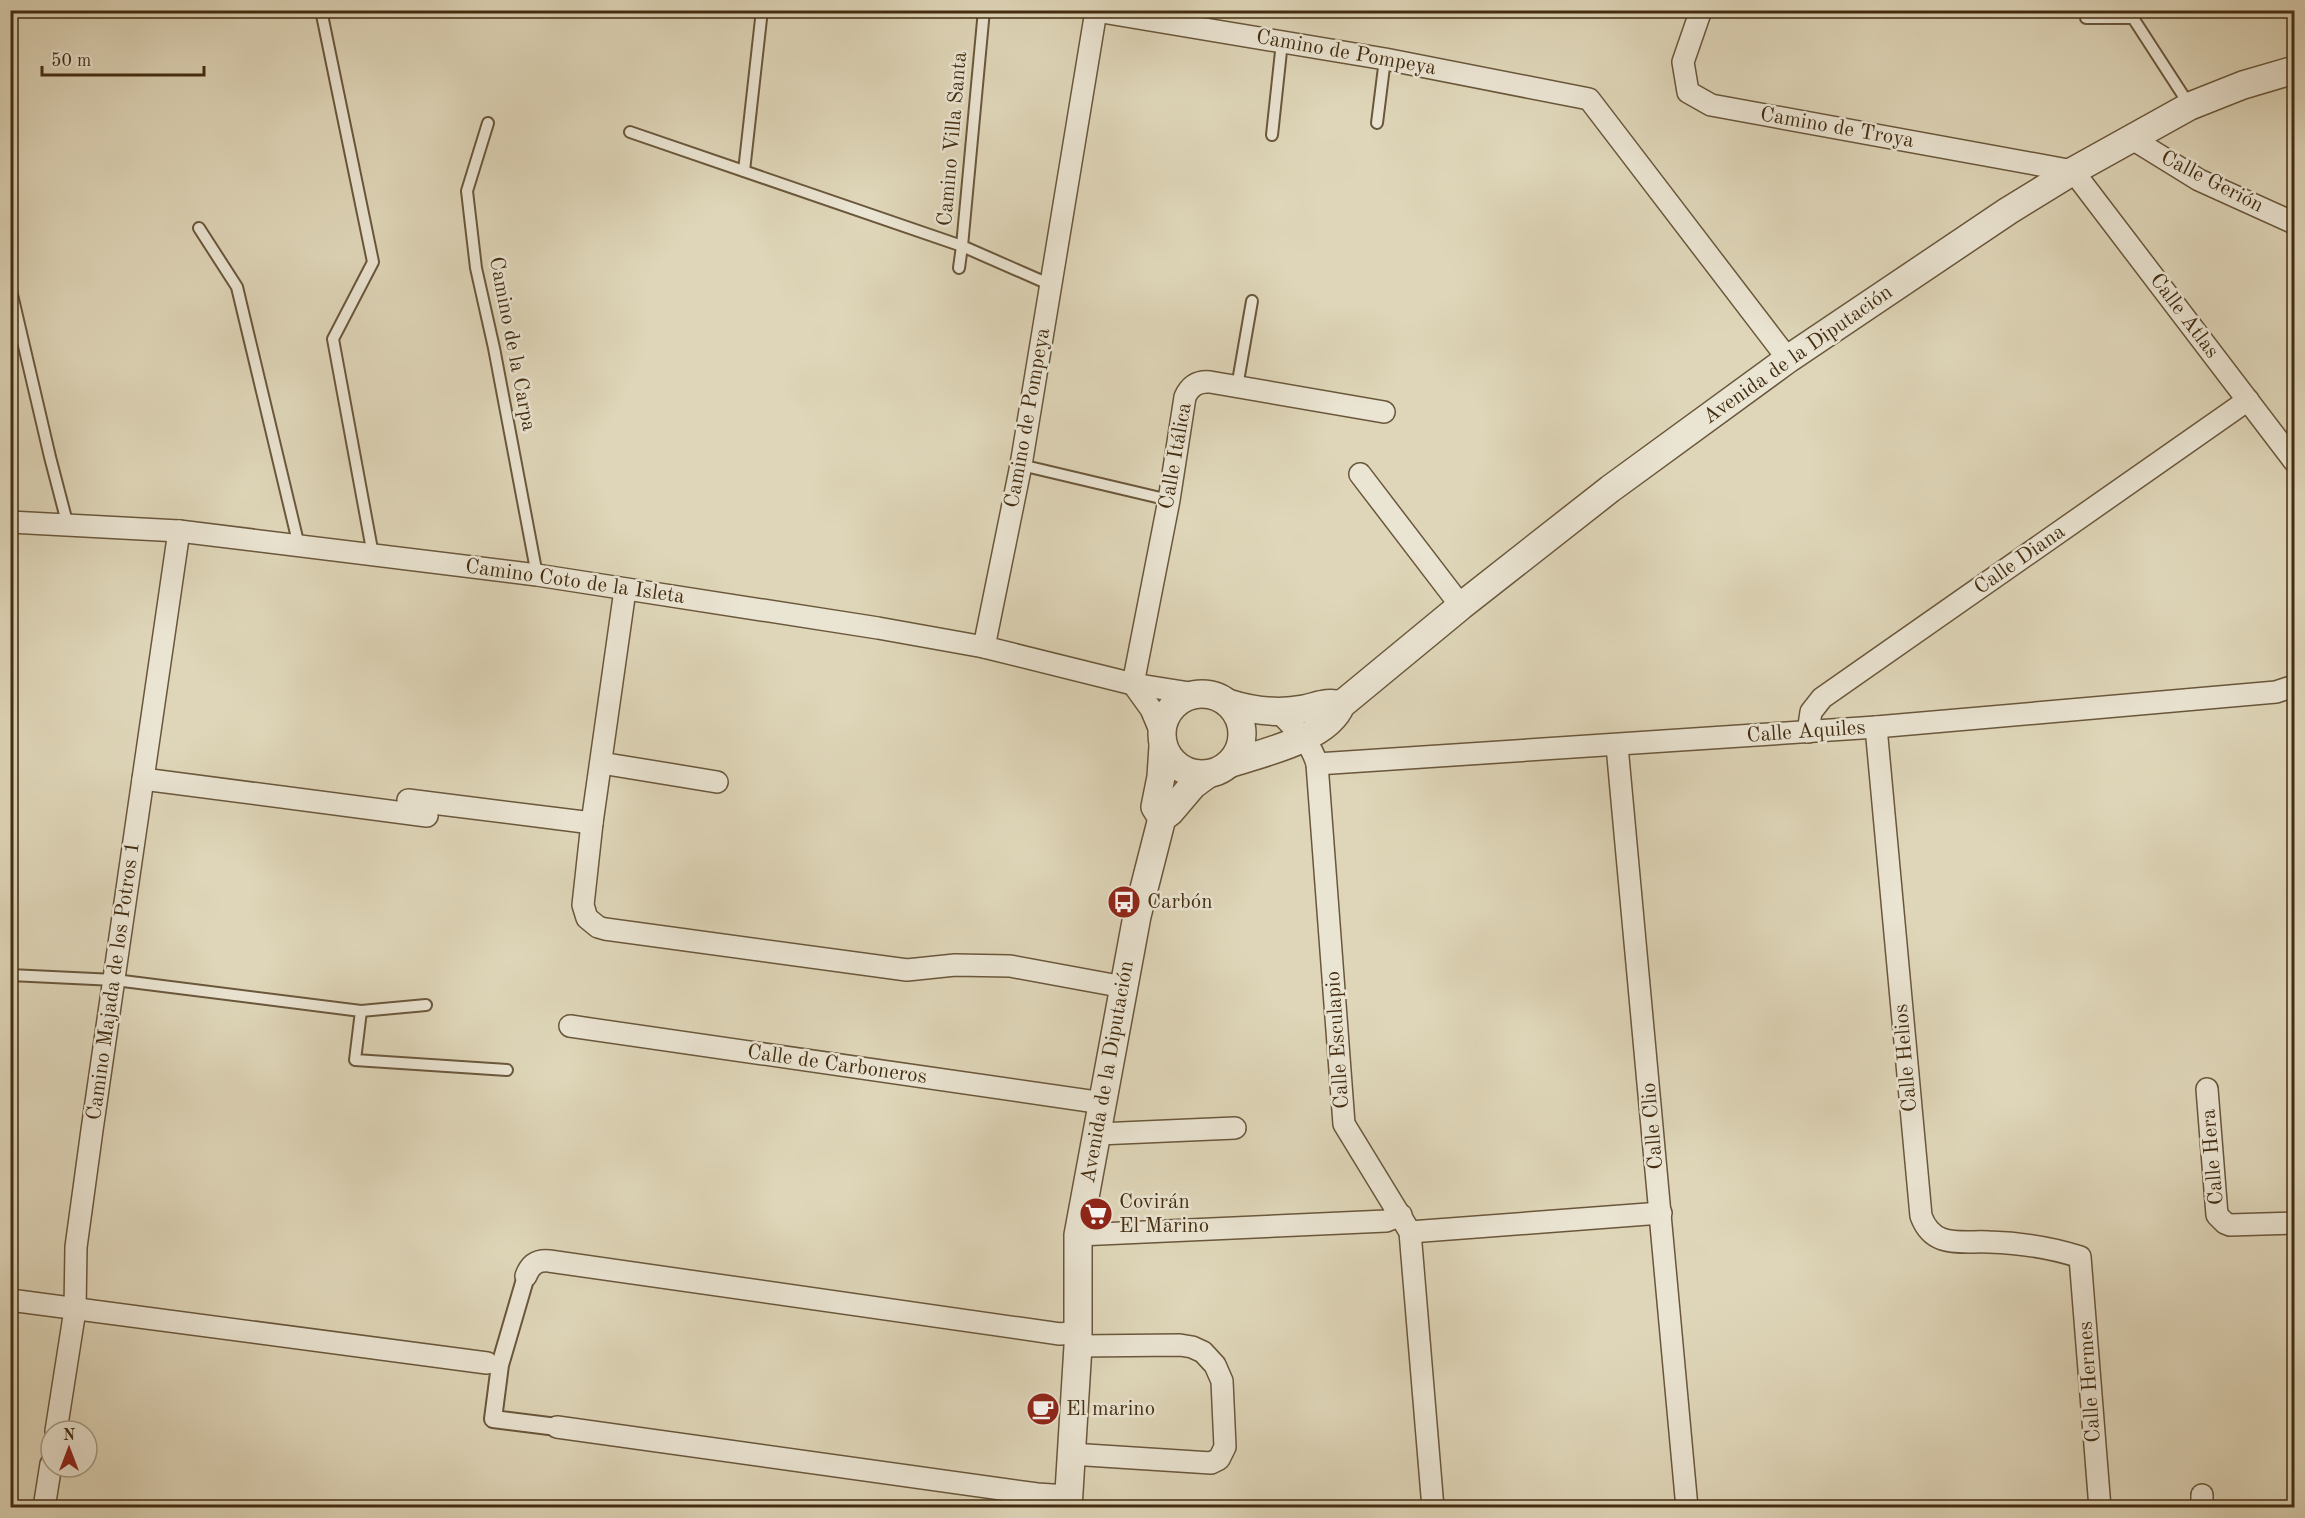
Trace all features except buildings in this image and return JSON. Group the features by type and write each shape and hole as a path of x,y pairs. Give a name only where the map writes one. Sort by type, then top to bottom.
{"street":[{"name":"Camino de Troya","path":"1701,10 1683,62 1688,92 1711,105 2073,171"},
{"name":"Camino de Pompeya","path":"984,647 1021,465 1096,11 1385,59 1589,99 1788,359"},
{"name":"Avenida de la Diputación","path":"1068,1502 1078,1339 1078,1235 1137,916 1162,818 1193,785 1219,769 1289,745 1337,714 1341,705 1461,606 1610,489 1788,359 2008,212 2073,171 2190,106 2243,85 2295,70"},
{"name":"Calle Gerión","path":"2131,138 2199,180 2295,223"},
{"name":"Calle Atlas","path":"2073,171 2295,461"},
{"name":"Calle Itálica","path":"1133,684 1169,500 1185,397 1188,392 1197,383 1204,381 1384,411"},
{"name":"Calle Diana","path":"1808,732 1811,712 1822,698 2248,400"},
{"path":"1360,474 1461,606"},
{"name":"Camino Coto de la Isleta","path":"10,522 179,531 537,575 878,628 984,647 1133,684 1196,694"},
{"name":"Camino Majada de los Potros 1","path":"58,1419 75,1310 76,1247 179,531"},
{"path":"625,590 592,823 584,905 587,918 598,927 907,970 955,965 1010,966 1124,987"},
{"path":"1133,684 1151,709 1162,740 1176,765 1197,774 1219,769 1236,755 1242,734 1236,712 1228,703"},
{"name":"Calle Aquiles","path":"1317,764 1617,746 1876,727 2276,692 2295,686"},
{"path":"1162,740 1163,723 1168,713 1185,698 1196,694 1218,697 1252,711 1303,709 1330,702 1341,705"},
{"name":"Calle Esculapio","path":"1278,711 1303,738 1314,753 1317,764 1344,1124 1405,1223 1432,1508"},
{"name":"Calle Helios","path":"1876,727 1920,1216 1925,1227 1934,1235 1945,1240 2054,1248 2080,1257"},
{"name":"Avenida de la Diputación","path":"1162,740 1161,777 1155,807 1162,818"},
{"name":"Calle Clio","path":"1617,746 1687,1508"},
{"path":"601,763 717,782"},
{"path":"143,779 427,816"},
{"path":"315,789 592,823"},
{"name":"Calle de Carboneros","path":"570,1026 1103,1104"},
{"name":"Calle Hera","path":"2207,1089 2217,1215 2230,1225 2295,1223"},
{"path":"1098,1134 1235,1128"},
{"path":"1078,1235 1386,1221 1405,1223 1661,1213"},
{"name":"Calle Hermes","path":"2080,1257 2100,1508"},
{"path":"1068,1502 1037,1494 493,1419 493,1364 526,1276 532,1266 543,1260 1060,1334 1078,1339 1180,1346 1203,1352 1215,1365 1222,1381 1225,1447 1219,1460 1210,1463 1071,1455"},
{"path":"10,1300 493,1364"},
{"path":"44,1508 49,1479"}],"lane":[{"path":"321,10 373,262 333,339 373,555"},
{"path":"744,171 762,10"},
{"name":"Camino Villa Santa","path":"984,10 963,246 1051,285"},
{"path":"2086,18 2133,18 2190,106"},
{"path":"1272,135 1282,42"},
{"path":"1377,123 1385,59"},
{"name":"Camino de la Carpa","path":"488,123 467,191 476,268 495,348 537,575"},
{"path":"630,132 963,246 959,268"},
{"path":"199,228 237,287 299,546"},
{"path":"10,286 50,457 69,526"},
{"path":"1237,387 1252,302"},
{"path":"1021,465 1169,500"},
{"path":"10,975 115,980 361,1011 426,1005"},
{"path":"361,1011 354,1060 507,1070"}],"place":[{"name":"Carbón","path":"1124,902"},
{"name":"Covirán El Marino","path":"1096,1214"},
{"name":"El marino","path":"1043,1409"}]}
